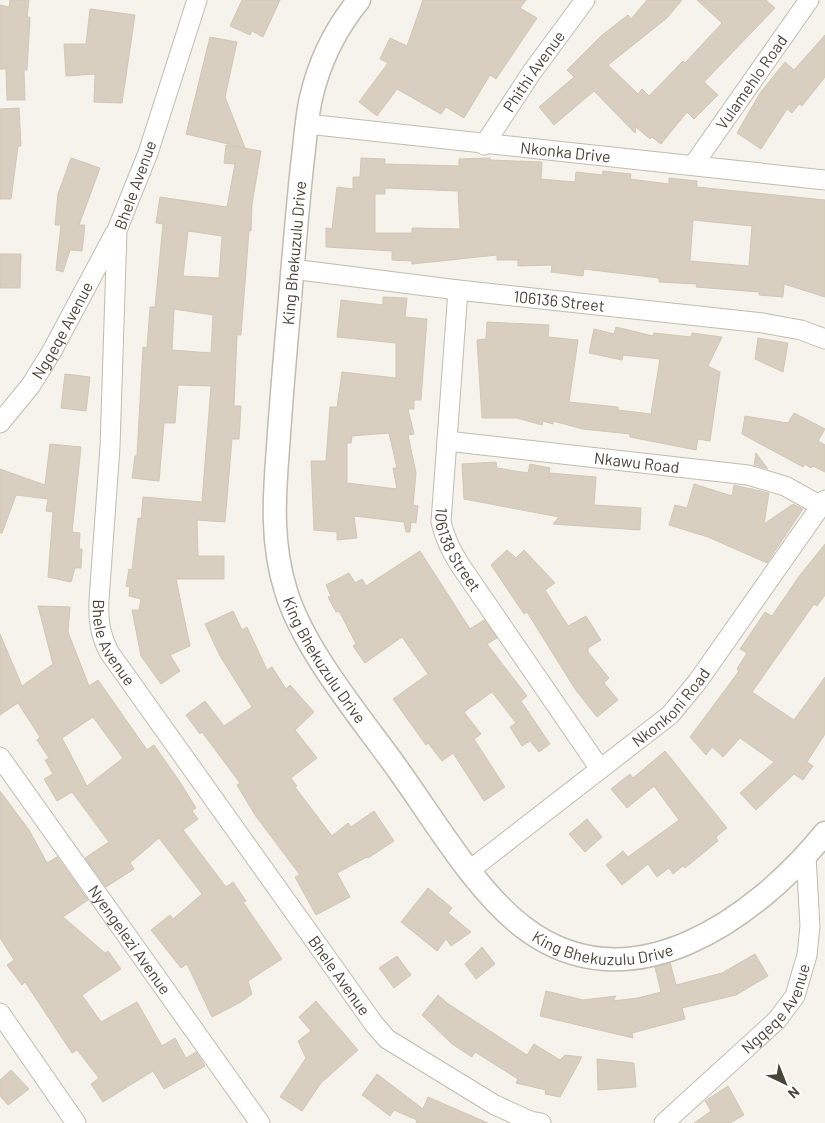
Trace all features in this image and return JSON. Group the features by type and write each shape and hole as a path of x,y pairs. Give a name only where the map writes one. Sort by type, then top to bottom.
{"street":[{"name":"Bhele Avenue","path":"197,0 148,153 117,230 110,447 98,622 101,637 109,652 277,890 374,1024 387,1039 401,1050 495,1105 530,1121 540,1123"},
{"name":"King Bhekuzulu Drive","path":"359,0 336,35 322,63 311,98 292,269 274,498 274,533 286,594 314,650 470,870 502,907 522,926 539,938 565,950 594,958 633,958 682,948 709,935 752,905 806,857 825,834"},
{"name":"Phithi Avenue","path":"484,144 532,72 585,0"},
{"name":"Vulamehlo Road","path":"694,164 809,0"},
{"name":"Nkonka Drive","path":"307,124 484,144 694,164 825,180"},
{"name":"Ngqeqe Avenue","path":"0,423 31,385 52,351 117,230"},
{"name":"106136 Street","path":"292,269 458,290 763,323 801,330 825,339"},
{"name":"106138 Street","path":"458,290 442,522 449,549 600,769"},
{"name":"Nkawu Road","path":"447,441 748,475 786,486 823,503"},
{"name":"Nkonkoni Road","path":"470,870 655,728 683,700 823,503"},
{"name":"Nyengelezi Avenue","path":"0,756 260,1123"},
{"name":"Ngqeqe Avenue","path":"664,1123 778,1020 795,996 808,955 810,926 806,857"},
{"path":"0,1013 76,1123"}],"building":[{"path":"10,0 29,0 27,17 30,17 27,70 24,70 25,100 7,100 6,69 0,69 0,5 9,7"},
{"path":"242,0 280,0 263,37 252,31 250,35 230,26"},
{"path":"423,0 526,0 520,8 537,18 496,79 490,75 464,118 446,107 441,114 397,89 377,116 359,102 388,63 380,59 390,38 407,46"},
{"path":"647,0 682,0 667,18 608,65 638,94 642,89 649,96 683,61 685,63 722,23 697,0 766,0 775,8 704,82 718,95 694,119 687,112 661,144 652,137 650,139 636,127 635,133 594,91 554,125 539,107 574,77 567,70 601,36 628,15 631,19"},
{"path":"90,9 135,15 122,103 94,102 95,74 66,76 64,44 86,44"},
{"path":"825,35 825,77 802,106 799,104 792,113 787,109 761,149 737,133 760,93 785,62 794,70"},
{"path":"210,37 237,42 225,97 245,148 186,134"},
{"path":"19,108 21,146 18,146 11,199 0,199 0,109"},
{"path":"226,145 261,151 252,204 251,231 249,231 241,335 237,335 234,406 241,406 239,439 232,439 225,522 197,520 198,556 224,556 224,579 176,579 190,646 170,655 180,671 161,684 141,656 132,610 139,610 141,599 129,596 130,587 126,586 129,569 132,570 138,518 141,519 143,497 202,502 211,386 178,385 175,423 164,423 159,481 132,478 135,456 137,456 143,347 147,348 150,307 155,307 163,224 156,223 160,197 227,207 235,164 224,163","holes":["188,231 222,236 219,278 183,276","174,309 213,315 211,353 172,350"]},
{"path":"71,158 100,168 79,225 85,225 82,251 70,250 63,272 56,270 61,225 55,225 58,194"},
{"path":"361,158 385,159 385,164 459,166 459,159 490,158 490,160 542,162 541,179 575,182 576,172 602,175 603,171 631,174 630,179 669,184 669,178 697,181 697,187 825,200 825,297 784,284 783,297 759,295 759,292 696,287 697,284 659,282 659,278 584,269 583,276 551,272 552,265 518,266 518,260 497,260 497,255 412,264 412,261 392,260 392,251 326,247 326,228 332,229 337,187 353,189 353,177 360,177","holes":["385,188 458,191 460,229 412,228 412,233 375,233 375,194 385,194","693,220 752,226 749,266 690,261"]},
{"path":"0,254 21,254 20,288 0,288"},
{"path":"383,297 407,298 405,317 427,319 421,400 414,400 414,409 408,409 414,434 408,435 416,473 413,505 418,506 416,523 411,522 410,532 406,532 404,522 354,516 357,538 337,540 337,532 314,530 311,461 326,461 330,407 337,407 342,372 396,378 396,343 337,337 341,300 383,305","holes":["389,433 397,468 393,468 397,489 347,483 347,443 351,443 352,436"]},
{"path":"487,322 549,325 548,337 578,340 569,402 618,407 618,410 651,414 660,359 623,355 622,360 589,353 594,329 614,334 616,327 653,336 654,333 691,337 692,333 722,337 708,366 720,372 710,441 698,439 696,450 630,437 630,434 583,429 553,421 553,424 543,421 542,425 517,418 482,418 477,340 486,339"},
{"path":"758,338 788,343 783,372 755,359"},
{"path":"65,374 90,377 86,411 61,408"},
{"path":"794,413 825,429 818,441 825,445 825,472 805,464 803,467 742,434 745,416 788,423"},
{"path":"50,444 81,447 72,532 80,533 79,549 82,549 81,568 75,568 71,582 48,577 53,512 46,511 48,499 16,495 2,533 0,533 0,469 45,485"},
{"path":"756,453 768,469 754,465"},
{"path":"496,462 497,468 528,473 530,464 550,468 549,473 596,477 594,505 641,508 640,530 553,524 559,517 464,499 462,464"},
{"path":"694,484 732,496 734,485 769,493 764,524 793,504 803,509 767,563 708,537 669,525 675,505 687,508"},
{"path":"825,544 825,595 817,606 814,604 752,692 794,720 825,677 825,734 807,762 813,766 803,780 794,774 756,810 740,793 774,762 740,738 723,757 712,747 706,755 690,737 739,671 737,669 747,653 740,649 765,612 772,616 800,575"},
{"path":"507,550 516,558 524,550 555,583 545,590 568,626 586,616 601,640 588,648 588,652 609,678 604,683 618,700 597,717 575,689 527,612 524,614 491,565"},
{"path":"420,551 470,629 484,620 497,638 487,644 527,696 521,701 550,744 539,752 530,741 522,746 510,727 516,723 492,692 464,712 481,734 474,739 505,787 484,801 453,753 442,761 428,743 426,745 393,699 428,674 402,637 365,663 353,646 356,644 339,611 336,612 328,597 331,596 326,585 349,573 355,583 362,579 366,586"},
{"path":"38,606 70,607 68,632 89,686 98,680 147,750 154,745 196,808 192,811 198,819 183,830 226,887 233,882 246,901 243,902 282,959 248,981 252,994 212,1017 187,964 181,968 151,930 170,915 173,919 202,894 159,838 130,863 134,869 106,887 85,858 109,842 72,792 57,801 44,779 53,774 45,760 49,758 37,740 40,737 18,703 0,715 0,634 22,686 53,664","holes":["93,717 123,758 87,786 62,738"]},
{"path":"233,611 242,630 247,627 267,670 272,667 286,689 290,685 314,712 295,730 317,758 291,778 297,786 295,787 332,836 348,823 351,827 374,811 394,841 368,858 337,873 350,897 316,915 295,877 300,875 255,815 237,785 240,783 202,732 200,734 186,715 205,701 224,726 252,707 220,656 205,624"},
{"path":"665,751 727,828 716,837 718,841 685,868 683,866 673,874 669,868 657,877 648,864 622,885 606,865 623,851 628,857 679,820 654,786 627,808 611,789 630,774 633,778"},
{"path":"0,791 29,830 47,863 57,857 88,900 63,917 105,953 108,951 121,969 82,995 101,1022 137,1002 162,1046 175,1038 186,1058 196,1052 205,1066 164,1089 153,1071 103,1102 91,1084 99,1078 77,1050 72,1053 25,982 22,985 7,965 14,960 0,938"},
{"path":"587,819 602,837 585,852 569,834"},
{"path":"428,888 452,908 448,913 471,932 451,946 446,939 437,951 401,922"},
{"path":"482,947 495,964 476,979 465,964"},
{"path":"755,954 768,976 736,995 682,1008 685,1019 632,1033 633,1038 540,1016 546,991 583,1000 616,996 613,1001 638,998 661,992 655,967 670,962 676,985 722,973"},
{"path":"397,956 411,975 394,988 379,968"},
{"path":"438,995 447,1003 527,1055 534,1044 560,1060 565,1055 582,1057 560,1097 545,1094 546,1090 516,1083 518,1079 475,1052 472,1057 452,1044 422,1015"},
{"path":"316,1001 358,1050 321,1083 302,1111 280,1097 306,1058 298,1041 311,1031 299,1017"},
{"path":"597,1059 634,1063 636,1087 598,1090"},
{"path":"11,1070 29,1089 8,1105 0,1096 0,1080"},
{"path":"377,1074 423,1109 428,1097 488,1123 416,1123 417,1120 394,1110 390,1116 362,1095"},
{"path":"728,1086 744,1115 730,1123 694,1123 711,1111 705,1101"}]}
